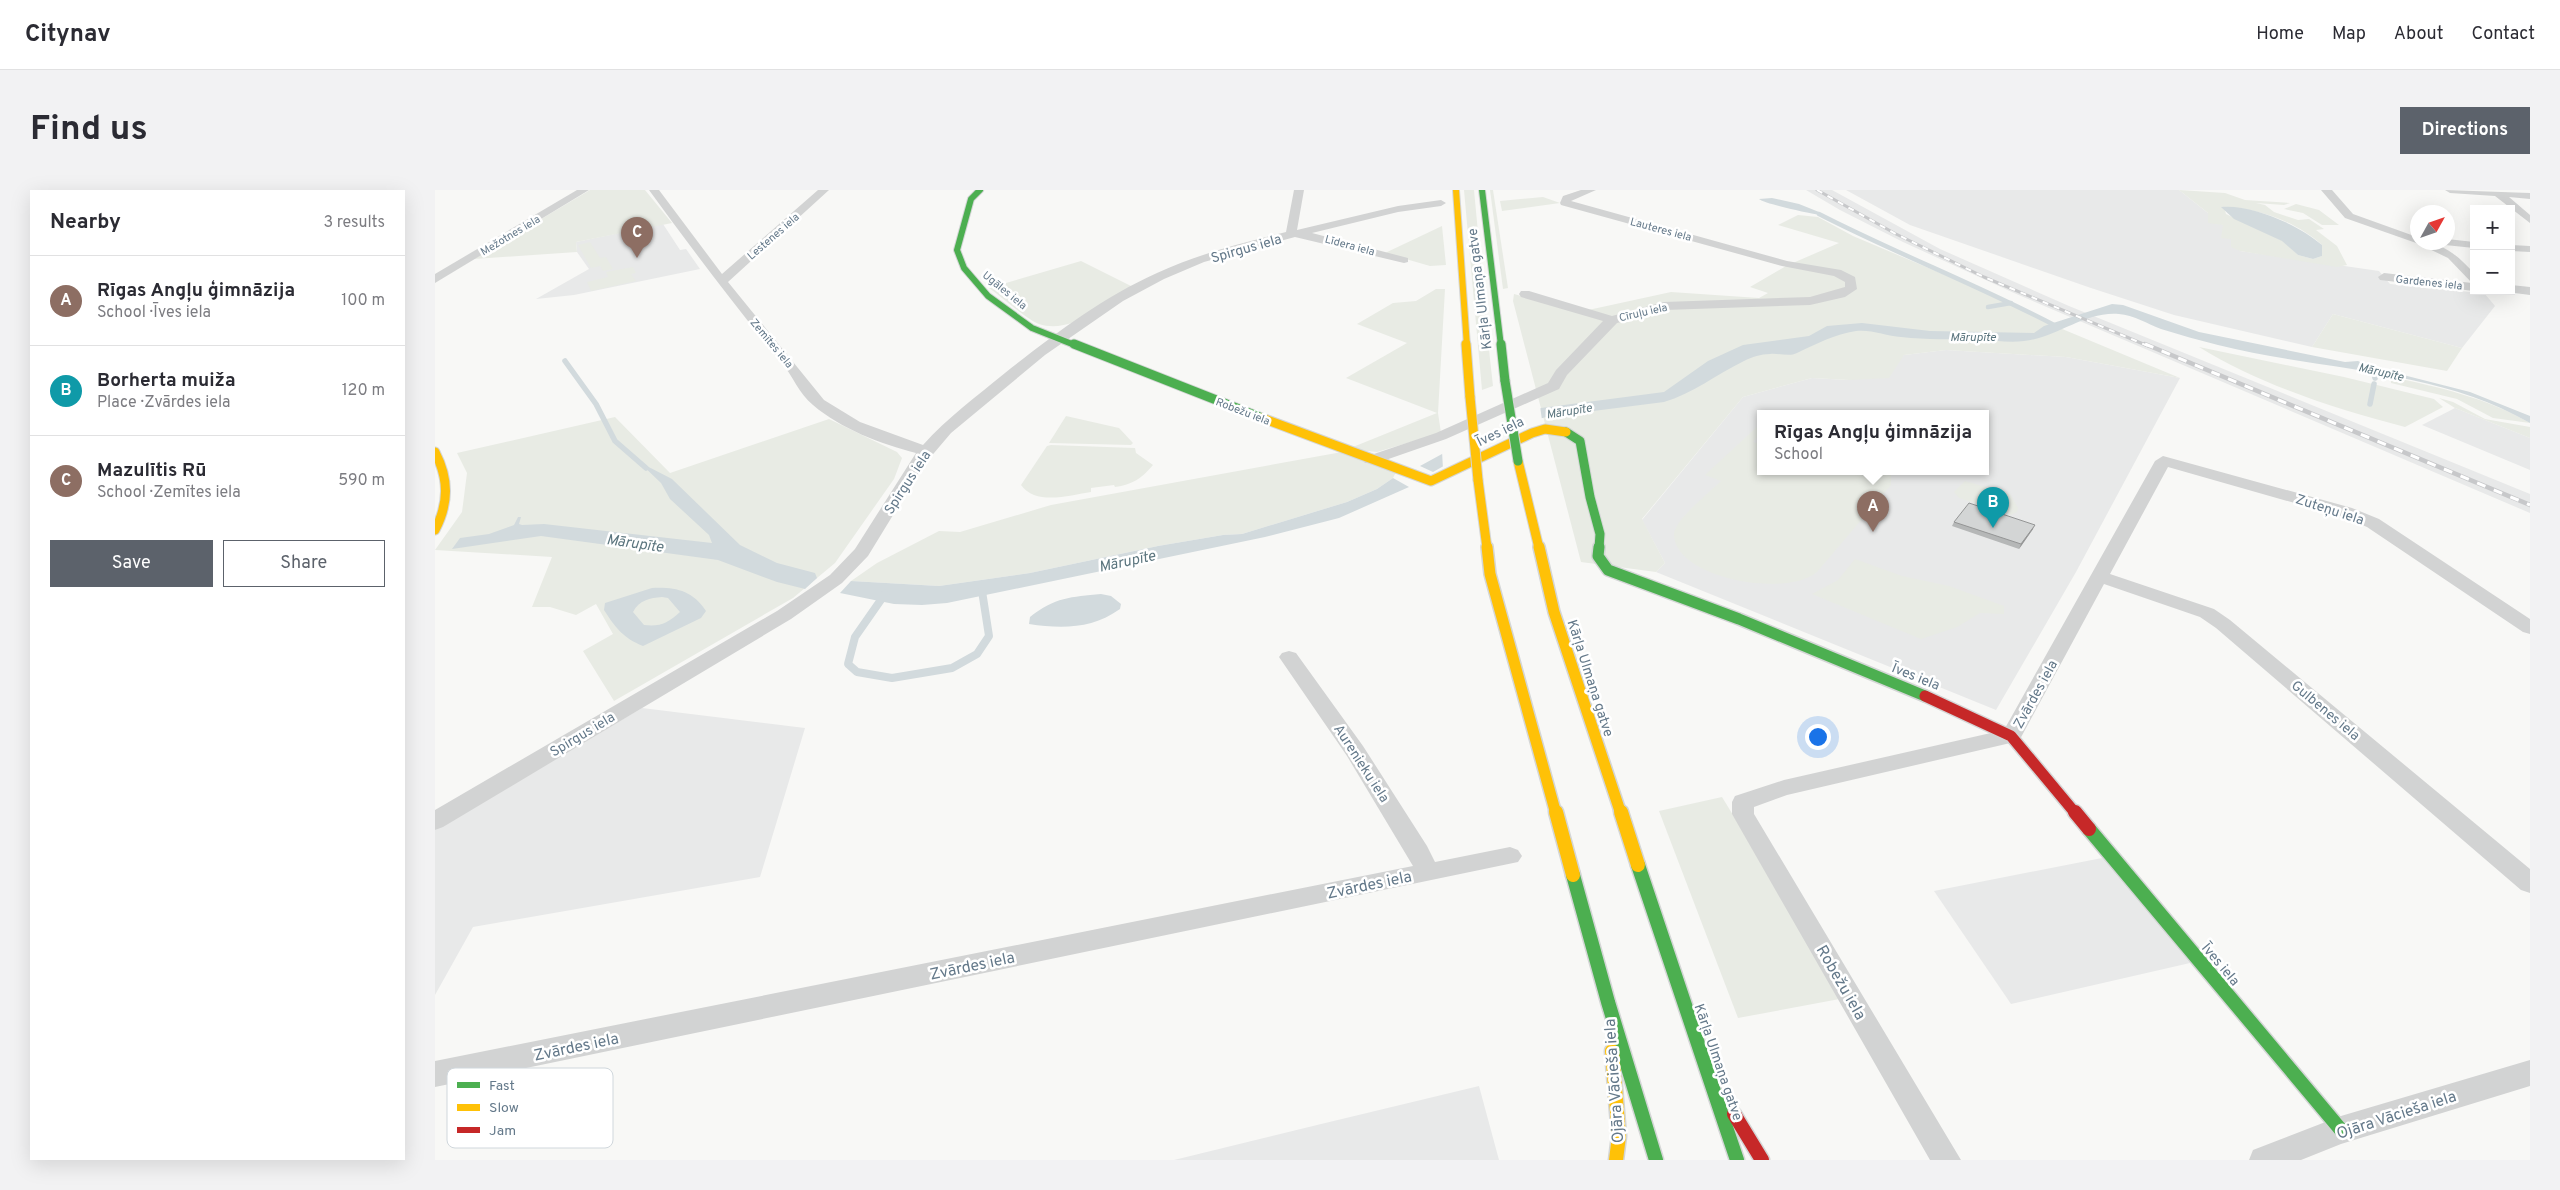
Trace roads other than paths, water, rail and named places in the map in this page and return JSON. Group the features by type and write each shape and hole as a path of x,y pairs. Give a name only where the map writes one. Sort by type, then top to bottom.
{"main road":[{"name":"Ugāles iela","path":"981,190 971,199 957,250 964,268 974,282 988,296 1032,328 1056,338"},
{"name":"Kārļa Ulmaņa gatve","path":"1456,190 1470,397 1490,574 1607,1002 1656,1160"},
{"name":"Kārļa Ulmaņa gatve","path":"1482,190 1505,381 1518,460 1554,612 1737,1160"},
{"name":"Robežu iela","path":"1056,338 1371,460 1431,481"},
{"name":"Īves iela","path":"1431,481 1443,478 1538,430 1556,428 1573,435 1580,441 1589,497 1600,534 1598,556 1609,570 1739,619 1961,711 2011,736 2341,1130"},
{"path":"435,452 442,464 449,490 441,522 435,530"},
{"name":"Ojāra Vācieša iela","path":"1607,1002 1619,1136 1616,1160"},
{"path":"1705,1068 1762,1160"}],"street":[{"name":"Mežotnes iela","path":"435,280 584,190"},
{"name":"Zemītes iela","path":"654,190 722,281 792,367 806,390 817,402 828,410 867,429 905,446 926,451"},
{"name":"Lestenes iela","path":"722,281 824,190"},
{"path":"1297,234 1291,231 1299,190"},
{"path":"2326,190 2349,216 2410,238"},
{"path":"2450,190 2530,196"},
{"name":"Lauteres iela","path":"1590,191 1567,198 1565,203 1786,264"},
{"path":"2498,194 2530,220"},
{"name":"Spirgus iela","path":"435,821 784,615 836,579 862,552 926,451 978,402 1056,338 1161,276 1186,265 1349,220 1441,203"},
{"name":"Līdera iela","path":"1297,234 1310,234 1404,260"},
{"path":"2455,243 2470,245"},
{"path":"2515,248 2530,250"},
{"path":"2439,250 2452,256 2470,276"},
{"name":"Cīruļu iela","path":"1371,460 1441,436 1554,386 1561,374 1613,320 1664,306 1810,300 1841,294 1851,289 1851,280 1837,273 1786,264"},
{"name":"Gardenes iela","path":"2384,277 2470,287"},
{"path":"2515,289 2530,291"},
{"path":"1525,294 1613,320"},
{"name":"Zvārdes iela","path":"1743,802 1784,788 2011,736 2163,461"},
{"name":"Zuteņu iela","path":"2163,461 2346,512 2373,523 2530,628"},
{"name":"Gulbenes iela","path":"2099,576 2207,613 2223,624 2530,883"},
{"name":"Aurenieku iela","path":"1289,657 1329,712 1419,852 1428,872"},
{"name":"Robežu iela","path":"1743,802 1743,814 1946,1160"},
{"name":"Zvārdes iela","path":"464,1068 1510,856"},
{"name":"Ojāra Vācieša iela","path":"2264,1160 2341,1130 2530,1073"}],"water":[{"path":"1772,198 1799,204 1819,212 1819,215 1778,206 1759,199"},
{"path":"2221,207 2261,212 2288,223 2322,245 2322,256 2313,259 2298,255 2282,241 2234,219"},
{"path":"2112,304 2123,305 2199,332 2345,362 2358,361 2368,366 2470,392 2530,416 2530,423 2494,405 2456,391 2377,373 2257,354 2161,329 2130,316 2106,314 2082,320 2036,339 2018,342 1911,338 1873,332 1848,332 1794,354 1767,354 1750,358 1685,394 1664,402 1546,417 1515,426 1433,472 1420,466 1453,448 1541,408 1664,392 1708,361 1743,345 1809,336 1827,326 1862,323 1930,331 2034,333 2044,326"},
{"path":"639,462 672,479 740,545 777,563 815,573 817,578 805,589 777,582 718,560 541,536 452,549 460,538 489,534 514,525 518,517 521,517 519,524 522,525 544,524 712,543 709,535 670,499 661,483"},
{"path":"1393,478 1409,487 1339,518 1265,537 947,603 922,605 894,604 840,593 851,581 939,586 1030,573 1158,546 1223,535 1242,534 1347,502 1377,489"},
{"path":"652,588 668,588 689,594 706,611 701,618 643,646 625,636 616,627 604,610 605,603","holes":["658,597 668,598 680,612 672,619 663,623 644,625 633,612 645,600"]},
{"path":"1101,594 1111,596 1121,604 1120,609 1099,620 1076,626 1053,627 1029,624 1030,617 1047,605 1072,597"}],"waterway":[{"path":"1819,214 2010,303"},
{"path":"1988,307 2010,303"},
{"path":"2010,303 2056,326"},
{"path":"565,361 596,404 615,441 646,468"},
{"name":"Mārupīte","path":"2373,369 2375,378"},
{"path":"2370,404 2374,384"},
{"path":"885,594 855,637 848,664 857,672 892,678 952,668 977,654 989,636 982,591"}],"railway":[{"path":"1817,190 1896,234 1984,277 2148,346"},
{"path":"2145,344 2530,505"}],"place":[{"name":"Mazulītis Rū","path":"637,258"},
{"name":"Borherta muiža","path":"1993,528"},
{"name":"Rīgas Angļu ģimnāzija","path":"1873,532"}]}
